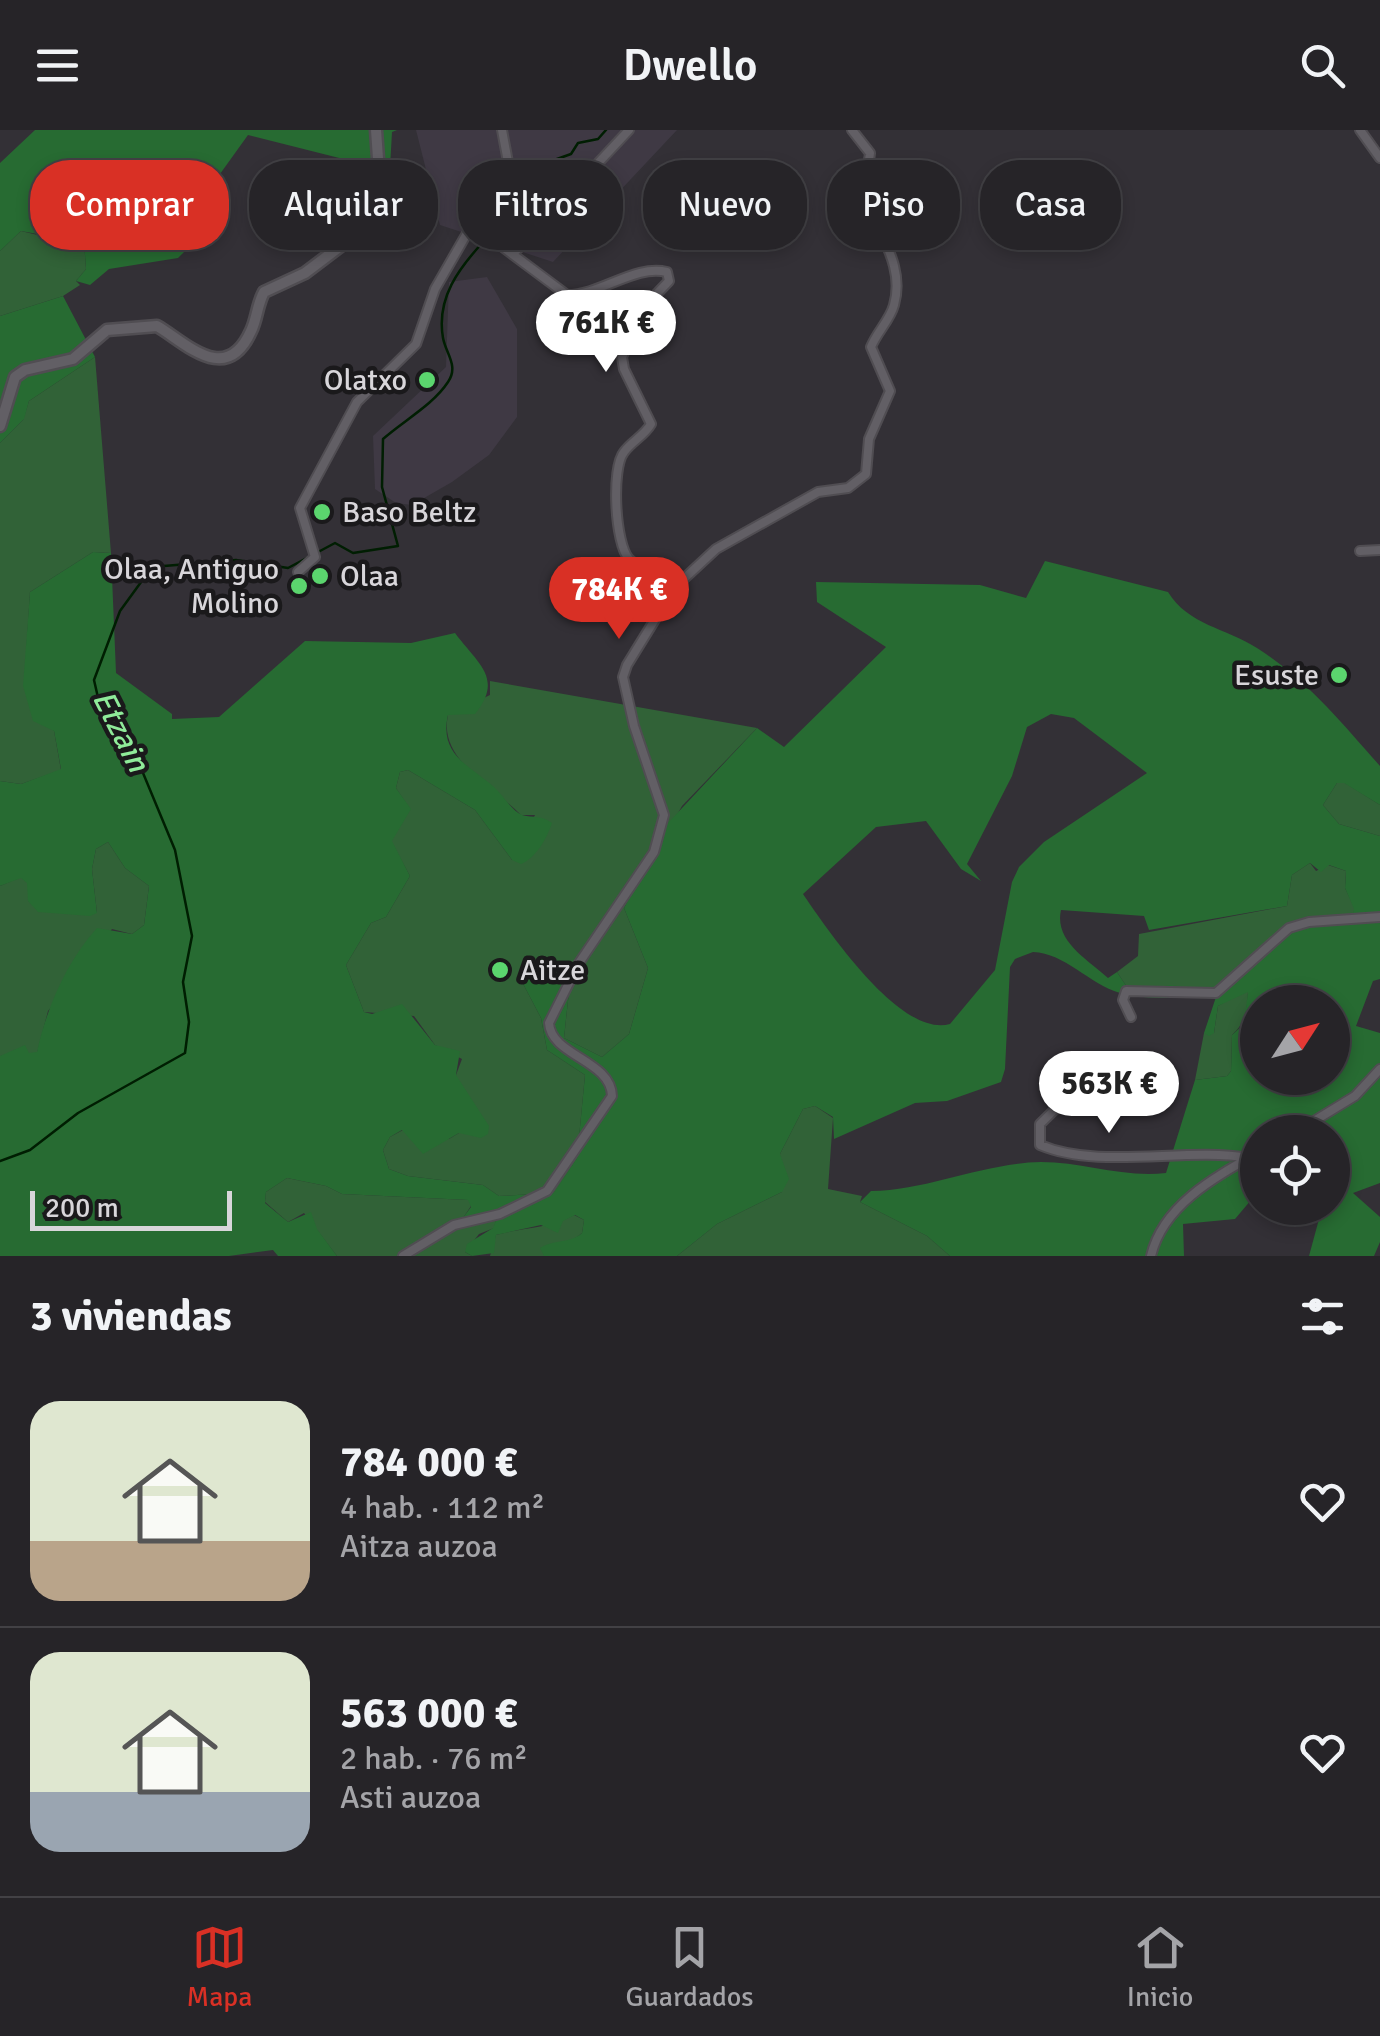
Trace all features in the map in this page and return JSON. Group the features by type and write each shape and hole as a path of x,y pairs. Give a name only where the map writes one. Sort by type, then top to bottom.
{"street":[{"path":"0,426 16,377 25,370 73,359 96,334 107,330 157,326 196,355 210,358 242,346 264,292 305,274 370,223 382,201 376,130"},
{"path":"502,130 508,160"},
{"path":"512,254 628,130"},
{"path":"404,1256 454,1225 500,1214 547,1191 612,1096 612,1088 594,1068 554,1039 548,1023 579,964 654,852 662,833 661,804 634,726 623,677 675,588 738,533 818,492 848,488 866,474 869,438 890,391 872,347 894,307 897,284 895,266 862,178 870,153 852,130"},
{"path":"1360,130 1380,158"},
{"path":"298,572 314,552 300,508 356,402 416,344 435,289 458,249"},
{"path":"507,250 568,295 586,295 653,268 667,272 669,282 645,306 622,357 651,424 618,464 616,502 621,548 630,560 662,575 675,588"},
{"path":"1360,550 1380,550"},
{"path":"1131,1017 1123,1000 1126,992 1216,992 1290,928 1309,922 1380,917"},
{"path":"1124,1056 1088,1077 1040,1124 1040,1145 1106,1155 1240,1155"},
{"path":"1324,1115 1355,1096 1380,1070"},
{"path":"1151,1256 1162,1225 1177,1208 1240,1165"}],"shaded area":[{"path":"416,130 677,130 649,160 643,160 643,166 623,187 623,160 458,160 458,231 440,225 438,160 424,160"},
{"path":"516,250 564,250 553,262"},
{"path":"487,277 517,329 517,417 489,455 452,482 412,505 396,503 375,489 373,436 446,367 449,282"}],"green space":[{"path":"35,130 397,130 392,132 390,160 347,160 248,135 229,161 30,160 30,233 21,231 0,251 0,163"},
{"path":"21,231 30,233 30,250 85,250 86,269 76,281 80,285 63,296 0,316 0,251"},
{"path":"85,250 186,250 178,258 109,269 90,285 76,281 86,269"},
{"path":"63,296 95,357 29,401 24,419 0,443 0,316"},
{"path":"95,357 111,553 93,552 30,592 24,686 54,731 61,770 21,784 0,781 0,443 23,420 29,401"},
{"path":"93,552 111,553 116,673 172,714 172,719 219,717 305,641 411,643 455,633 484,672 487,691 475,714 448,715 446,729 452,750 515,810 552,823 536,852 521,864 512,860 475,810 408,770 400,772 396,788 411,809 392,841 410,876 386,917 371,923 346,965 364,1012 372,1014 402,1004 435,1045 460,1051 456,1075 489,1126 488,1134 481,1138 459,1133 423,1154 402,1130 390,1137 383,1150 389,1169 408,1176 483,1185 499,1196 554,1193 577,1158 585,1075 547,1050 541,1018 520,978 541,959 569,991 564,1038 602,1057 629,1034 648,968 624,908 668,823 757,728 784,747 886,647 817,602 816,582 980,585 1026,598 1045,561 1168,592 1186,612 1245,641 1292,673 1380,766 1380,805 1344,783 1337,783 1323,805 1339,824 1380,836 1380,979 1373,981 1356,1026 1380,1033 1380,1183 1353,1193 1380,1217 1380,1242 1374,1256 1309,1256 1317,1225 1350,1225 1350,1115 1240,1115 1240,1213 1235,1219 1183,1224 1184,1256 950,1256 927,1236 860,1202 871,1191 893,1190 1019,1163 1166,1173 1195,1080 1227,1076 1231,1071 1232,1035 1240,1028 1240,1095 1350,1095 1350,985 1240,985 1240,996 1218,1006 1214,1033 1209,1036 1204,1033 1216,997 1155,998 1120,993 1056,958 1033,952 1015,959 1010,967 1001,1082 947,1101 915,1103 834,1139 833,1117 815,1106 803,1109 780,1154 789,1179 782,1192 717,1224 677,1256 544,1256 540,1248 582,1233 584,1220 575,1215 563,1221 558,1233 541,1225 496,1235 494,1253 472,1256 465,1252 467,1244 493,1228 496,1220 484,1215 462,1219 471,1207 468,1200 342,1194 326,1186 287,1178 266,1192 265,1203 288,1222 311,1212 317,1229 337,1256 278,1256 273,1250 229,1256 0,1256 0,1056 25,1045 29,1053 37,1052 52,1003 76,955 97,928 132,934 144,925 149,886 125,868 108,842 96,849 92,869 97,913 90,916 38,912 28,901 27,883 21,878 0,886 0,781 21,784 61,769 54,731 33,721 23,686 30,592","holes":["1051,714 1074,718 1147,773 1044,842 1019,867 1012,882 995,970 950,1024 931,1024 910,1015 848,956 803,894 876,827 926,821 961,869 981,881 967,864 1012,776 1027,727","1310,863 1321,872 1329,865 1346,871 1345,888 1354,909 1352,916 1292,925 1216,991 1169,985 1150,992 1127,987 1117,972 1108,978 1074,948 1062,931 1061,910 1144,916 1149,930 1287,906 1292,875"]},
{"path":"490,681 757,728 682,806 624,908 648,968 629,1034 602,1057 564,1038 569,991 520,978 541,1018 547,1050 585,1075 577,1159 555,1193 499,1196 483,1185 408,1176 389,1169 383,1150 390,1137 403,1130 415,1140 449,1139 459,1133 456,1075 462,1059 435,1045 414,1016 364,1012 346,965 371,923 386,917 410,876 391,841 410,809 396,788 400,772 408,770 475,810 512,860 535,815 521,815 470,771 451,745 448,715 490,695"},
{"path":"1337,783 1345,783 1380,805 1380,836 1339,824 1323,805"},
{"path":"108,842 125,868 149,886 144,925 132,934 112,929 48,1011 37,1053 0,1056 0,886 21,877 28,883 28,901 97,913 92,869 96,849"},
{"path":"1310,863 1316,871 1328,865 1346,871 1345,888 1355,909 1350,920 1216,991 1150,992 1127,987 1117,972 1138,956 1139,934 1287,906 1292,875"},
{"path":"1240,993 1240,1026 1232,1035 1231,1071 1227,1076 1195,1080 1204,1033 1214,1033 1218,1006"},
{"path":"815,1106 833,1118 828,1189 862,1196 860,1202 927,1236 950,1256 677,1256 717,1224 782,1192 780,1154 803,1109"},
{"path":"287,1178 326,1186 342,1194 469,1200 471,1206 463,1218 484,1215 496,1220 494,1228 479,1234 465,1252 472,1256 337,1256 304,1213 288,1222 265,1202 266,1192"},
{"path":"574,1215 584,1220 582,1233 572,1241 561,1242 544,1256 490,1256 496,1235"}],"waterway":[{"name":"Etzain","path":"554,160 571,154 578,143 598,139 606,130"},
{"name":"Etzain","path":"0,1161 30,1150 78,1113 185,1053 189,1022 183,982 192,936 175,850 126,732 99,702 94,680 120,611 144,578 164,566 236,560 288,568 335,543 353,553 398,546 382,487 383,439 434,398 451,376 452,365 443,338 443,310 458,273 476,250"}],"place":[{"name":"Olatxo","path":"427,380"},
{"name":"Baso Beltz","path":"322,512"},
{"name":"Olaa","path":"320,576"},
{"name":"Olaa, Antiguo Molino","path":"299,586"},
{"name":"Esuste","path":"1339,675"},
{"name":"Aitze","path":"500,970"}]}
